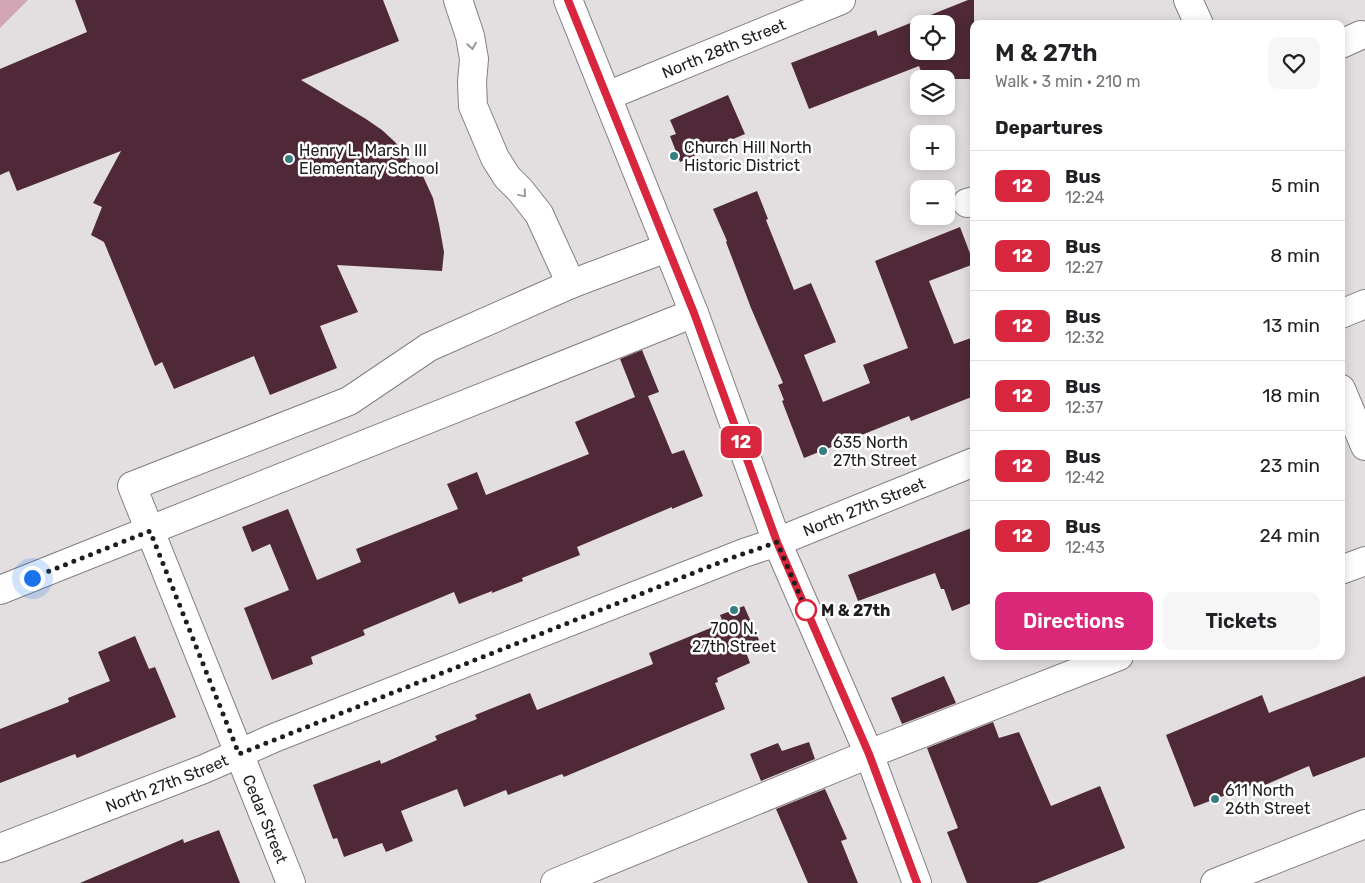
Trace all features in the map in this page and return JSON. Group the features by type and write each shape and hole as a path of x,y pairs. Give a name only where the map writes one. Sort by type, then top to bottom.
{"street":[{"path":"458,0 470,36 474,59 472,82 473,106 507,178 520,190 538,214 571,284 667,248"},
{"path":"568,0 694,313 777,542 869,754 918,883"},
{"name":"North 28th Street","path":"606,96 841,0"},
{"path":"1188,0 1197,20"},
{"name":"Cedar Street","path":"291,883 132,486 348,402 429,347 571,284"},
{"path":"1345,312 1365,304"},
{"path":"0,590 694,313"},
{"path":"1345,398 1365,446"},
{"name":"North 27th Street","path":"0,848 204,769 689,574 777,542 970,464"},
{"path":"1345,568 1365,561"},
{"path":"555,883 869,754 1109,660"},
{"path":"1214,883 1365,824"}],"shaded area":[{"path":"0,0 28,0 0,28"}],"building":[{"name":"Henry L. Marsh III Elementary School","path":"75,0 383,0 399,41 301,80 382,130 395,142 422,174 433,198 439,224 444,252 442,271 337,265 358,312 320,326 337,368 270,395 254,356 174,389 162,362 155,366 104,242 91,235 102,207 93,203 121,151 17,191 9,171 0,175 0,69 87,32"},
{"path":"968,0 974,0 974,20 970,20 970,79 955,79 955,70 921,70 919,66 809,109 791,63 876,30 878,36 910,23 910,60 955,60 955,15 930,15"},
{"path":"728,95 745,134 680,162 670,136 676,134 670,120"},
{"path":"757,191 768,219 766,220 794,290 811,283 836,342 804,355 823,402 870,383 863,365 908,348 875,261 960,227 970,253 970,266 929,281 954,344 970,338 970,398 911,421 909,416 804,458 782,401 784,400 778,385 783,383 751,308 727,241 713,209"},
{"path":"642,350 659,392 648,396 672,454 684,450 703,496 577,547 580,555 522,578 523,581 459,604 454,592 363,630 365,635 311,657 313,664 272,680 244,608 289,590 270,544 252,552 242,527 288,509 317,580 361,562 356,549 458,509 447,484 477,472 486,495 589,454 575,422 635,397 620,359"},
{"path":"970,529 970,604 952,611 944,589 941,589 935,573 858,601 848,575"},
{"path":"744,606 759,640 744,647 750,663 717,678 718,682 715,683 725,709 564,777 562,774 508,795 506,790 464,807 457,789 401,811 413,841 386,852 382,843 344,857 337,838 333,839 313,785 380,760 381,764 437,740 435,736 477,719 475,715 530,693 537,710 653,664 649,653 723,623 720,615"},
{"path":"135,636 149,669 155,667 176,717 77,758 75,754 0,783 0,729 69,702 68,698 110,681 98,652"},
{"path":"944,676 956,703 902,724 891,698"},
{"path":"1365,676 1365,757 1313,777 1309,766 1265,785 1263,781 1194,807 1166,735 1262,695 1269,713"},
{"path":"993,722 999,738 1019,732 1051,806 1100,786 1125,848 1037,883 967,883 947,832 958,828 927,748"},
{"path":"809,742 815,759 761,781 750,754 778,743 782,751"},
{"path":"825,789 847,839 841,841 858,883 808,883 776,809"},
{"path":"219,830 240,883 80,883 183,839 184,843"}],"bus line":[{"name":"12","path":"568,0 694,313 777,542 869,754 917,883"}],"place":[{"name":"Church Hill North Historic District","path":"674,156"},
{"name":"Henry L. Marsh III Elementary School","path":"289,159"},
{"name":"635 North 27th Street","path":"823,451"},
{"name":"700 N. 27th Street","path":"734,610"},
{"name":"M & 27th","path":"806,610"},
{"name":"611 North 26th Street","path":"1215,799"}],"route":[{"path":"32,578 150,531 239,754 274,738 726,560 777,542 806,610"}]}
